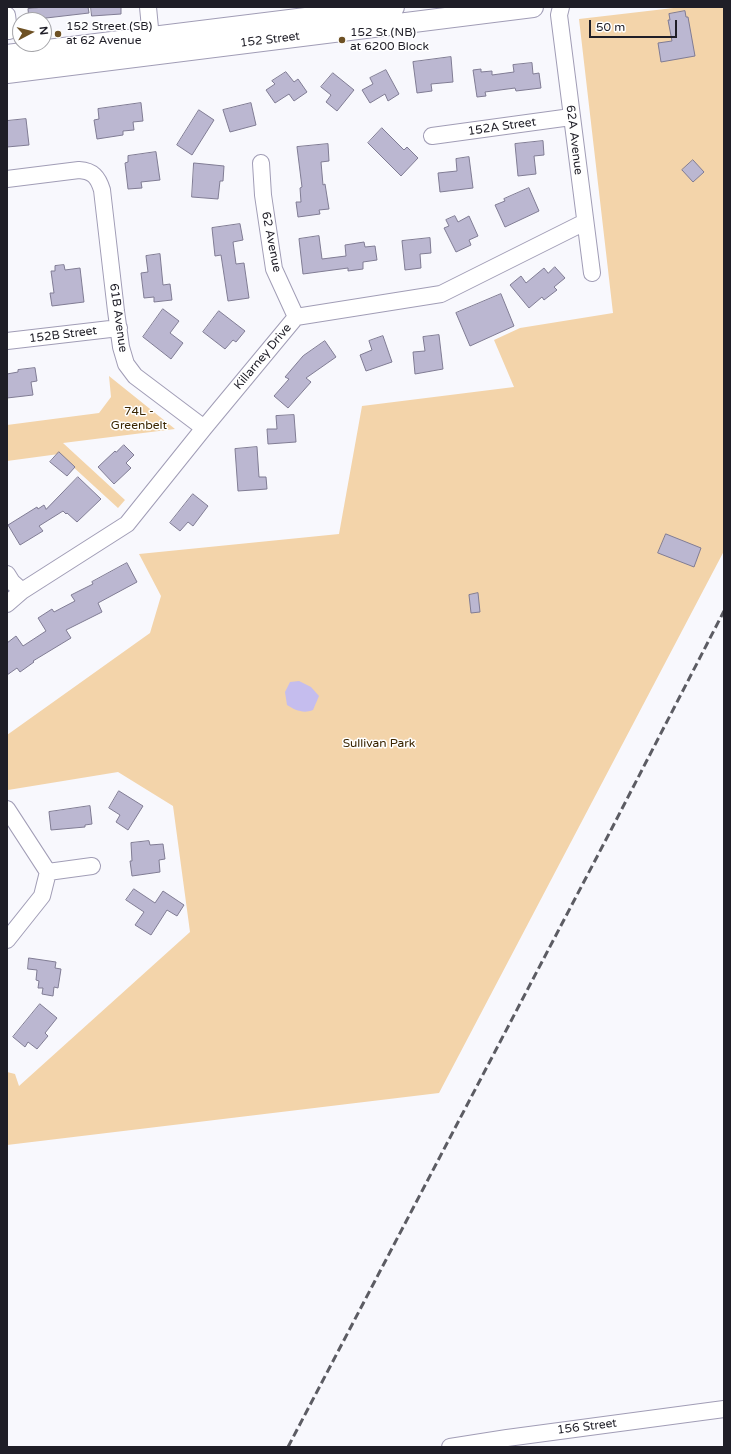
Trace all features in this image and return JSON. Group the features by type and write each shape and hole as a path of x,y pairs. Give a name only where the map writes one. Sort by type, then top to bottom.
{"main road":[{"name":"152 Street","path":"7,73 152,46 394,7"},
{"name":"152 Street","path":"7,55 152,46 533,7"}],"street":[{"path":"148,7 152,46"},
{"name":"62A Avenue","path":"561,7 559,15 592,273"},
{"path":"7,15 8,31"},
{"name":"152A Street","path":"432,136 571,117"},
{"name":"62 Avenue","path":"262,162 263,195 274,269 296,317"},
{"name":"61B Avenue","path":"7,179 79,170 93,173 100,183 102,190 123,357 130,371 135,376 204,428"},
{"name":"Killarney Drive","path":"7,604 22,591 127,524 296,317 441,294 585,222"},
{"name":"152B Street","path":"7,342 119,328"},
{"path":"7,574 12,582 22,591"},
{"path":"7,809 48,872 42,896 7,940"},
{"path":"48,872 92,866"},
{"name":"156 Street","path":"450,1447 507,1438 724,1410"}],"green space":[{"name":"Sullivan Park","path":"682,7 724,7 724,551 439,1093 7,1145 7,1072 15,1074 19,1086 190,932 173,806 118,772 8,790 7,735 150,633 161,596 139,554 339,534 362,406 514,387 494,340 520,328 613,313 579,19"},
{"name":"74L - Greenbelt","path":"109,376 175,429 63,443 125,500 118,508 59,454 7,461 7,425 99,413 111,397"}],"shaded area":[{"path":"299,681 311,687 319,696 313,710 306,712 299,711 287,705 285,692 290,682"}],"building":[{"path":"44,7 88,7 89,13 52,17 52,12 28,12 28,9"},
{"path":"91,7 121,7 121,14 92,16"},
{"path":"685,11 686,17 688,17 695,56 661,62 658,43 672,41 668,20 670,20 669,14"},
{"path":"451,57 453,82 431,84 432,91 417,93 413,62"},
{"path":"532,63 533,74 539,73 541,88 516,91 515,88 485,92 486,96 477,97 473,70 481,69 481,72 492,71 492,75 514,72 513,65"},
{"path":"386,70 399,94 388,101 385,94 370,103 362,90 373,84 370,78"},
{"path":"286,72 294,82 298,79 307,92 294,101 289,94 275,103 266,90 275,84 272,81"},
{"path":"333,73 354,90 337,111 326,102 331,95 321,87"},
{"path":"141,103 143,121 133,122 134,130 123,131 123,135 97,139 94,120 99,119 98,109"},
{"path":"251,103 256,125 230,132 223,110"},
{"path":"199,110 214,120 192,155 177,145"},
{"path":"26,119 29,145 7,147 7,121"},
{"path":"382,128 404,150 407,147 418,158 401,176 368,143"},
{"path":"543,141 544,155 534,156 536,174 518,176 515,144"},
{"path":"328,144 329,161 321,162 323,185 325,184 329,209 319,210 320,214 298,217 296,202 301,202 300,188 302,187 297,147"},
{"path":"156,152 160,180 141,182 142,188 128,189 125,163 128,162 128,156"},
{"path":"469,157 473,188 440,192 438,173 457,171 456,159"},
{"path":"693,160 704,172 693,182 682,170"},
{"path":"194,163 224,166 223,181 220,181 218,199 192,197"},
{"path":"529,188 539,211 505,227 495,205 505,201 504,199"},
{"path":"455,216 458,222 469,216 478,236 469,240 471,245 456,252 444,228 449,226 446,220"},
{"path":"240,224 243,240 233,242 236,264 244,263 249,298 228,301 221,255 215,256 212,228"},
{"path":"319,236 322,259 346,256 345,245 364,242 365,247 375,246 377,260 363,262 363,269 348,271 348,268 303,274 299,239"},
{"path":"430,238 431,253 420,254 421,268 405,270 402,241"},
{"path":"160,254 163,285 170,284 172,300 154,302 154,297 144,298 141,273 148,272 146,256"},
{"path":"64,265 65,270 80,268 84,302 52,306 50,293 54,293 51,271 55,271 55,266"},
{"path":"555,267 565,278 554,287 557,290 544,300 542,297 529,308 510,285 521,276 526,283 544,268 548,273"},
{"path":"501,294 514,326 470,346 456,313"},
{"path":"163,309 179,321 170,333 183,343 171,359 143,337"},
{"path":"219,311 245,331 236,342 233,340 225,349 203,332"},
{"path":"439,335 443,369 415,374 413,352 425,351 423,337"},
{"path":"383,336 392,362 366,371 360,355 372,350 369,341"},
{"path":"325,341 336,357 306,378 311,382 288,408 274,396 289,379 285,377 303,356"},
{"path":"35,368 37,381 31,382 33,395 7,398 7,374 18,372 18,370"},
{"path":"294,415 296,442 268,444 267,429 277,429 276,416"},
{"path":"124,445 134,455 126,463 131,468 114,484 98,467 115,451 116,452"},
{"path":"257,447 259,477 266,477 267,489 238,491 235,449"},
{"path":"59,452 75,467 67,476 50,462"},
{"path":"78,477 101,499 77,522 63,511 39,526 43,531 20,545 8,525 37,507 38,509 44,505 46,509"},
{"path":"193,494 208,506 193,526 188,522 180,531 170,523"},
{"path":"666,534 701,548 694,567 658,553"},
{"path":"127,563 137,582 98,603 102,612 66,630 71,638 33,661 34,662 20,672 17,668 7,675 7,643 16,636 23,646 46,631 38,618 52,609 54,612 75,601 71,595 93,584 92,582"},
{"path":"478,593 480,612 471,613 469,595"},
{"path":"119,791 143,806 128,830 116,822 120,815 109,808"},
{"path":"90,806 92,824 85,825 85,827 51,830 49,812"},
{"path":"149,841 150,845 163,844 165,859 159,860 160,872 132,876 130,861 132,861 131,843"},
{"path":"134,889 155,903 163,891 184,905 177,916 167,910 151,935 135,925 144,912 126,900"},
{"path":"29,958 56,962 55,968 61,969 58,988 54,987 53,996 42,994 43,988 38,988 39,981 36,980 37,970 28,969"},
{"path":"40,1004 57,1018 45,1033 48,1036 37,1049 28,1042 25,1047 13,1037"}],"railway":[{"path":"288,1447 724,611"}],"place":[{"name":"152 Street (SB) at 62 Avenue","path":"58,34"},
{"name":"152 St (NB) at 6200 Block","path":"342,40"}]}
